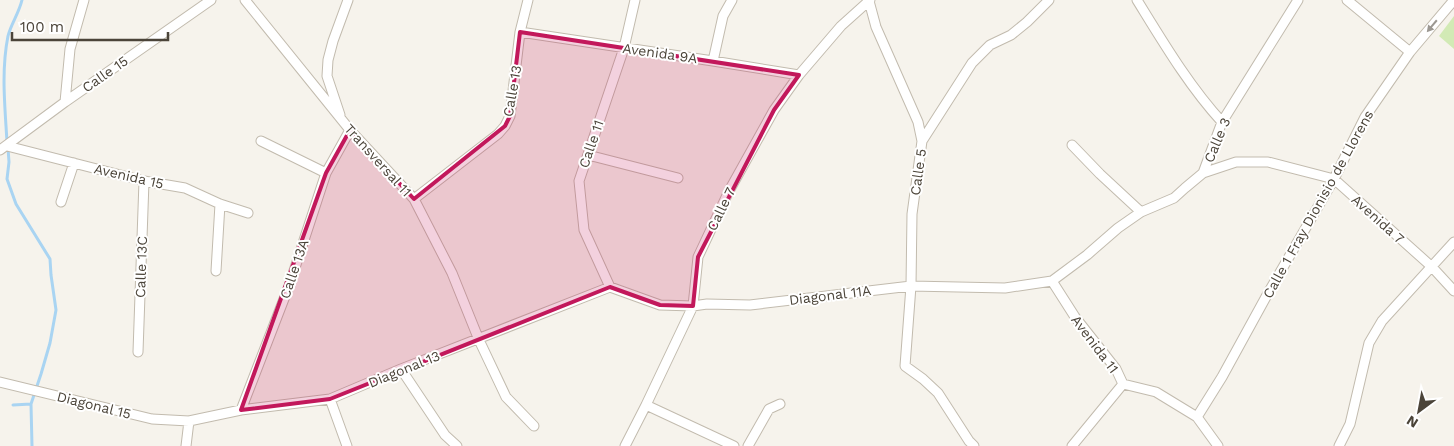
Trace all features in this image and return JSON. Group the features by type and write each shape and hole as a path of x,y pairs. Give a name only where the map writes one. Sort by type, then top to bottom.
{"street":[{"path":"65,102 70,49 84,0"},
{"name":"Calle 15","path":"4,148 65,102 211,0"},
{"name":"Transversal 11","path":"245,0 350,130 414,200 452,272 479,340"},
{"path":"342,120 328,76 328,60 348,0"},
{"name":"Calle 13","path":"414,200 498,134 505,126 510,116 520,32 528,0"},
{"name":"Calle 11","path":"610,287 584,230 579,181 624,48 635,0"},
{"path":"713,61 723,16 732,0"},
{"name":"Calle 5","path":"974,446 938,393 905,366 911,286 912,214 922,141 972,63 990,45 1011,35 1022,27 1048,0"},
{"path":"1137,0 1209,108 1222,122"},
{"name":"Calle 3","path":"1052,281 1087,256 1118,228 1141,212 1174,198 1203,173 1222,122 1298,0"},
{"path":"1347,0 1410,52"},
{"name":"Calle 1 Fray Dionisio de Llorens","path":"1197,417 1222,377 1266,294 1334,180 1366,117 1410,52 1454,0"},
{"path":"870,1 876,27 918,122 922,141"},
{"name":"Calle 7","path":"625,446 693,306 698,257 729,191 774,110 799,75 841,26 870,1"},
{"name":"Avenida 9A","path":"520,32 799,75"},
{"name":"Calle 13A","path":"241,410 289,286 326,173 350,130"},
{"path":"260,141 326,173"},
{"path":"1072,145 1141,212"},
{"name":"Avenida 15","path":"4,148 144,181 185,188 220,204 248,213"},
{"path":"588,155 678,178"},
{"name":"Avenida 7","path":"1203,173 1236,162 1268,162 1334,180 1432,267 1454,290"},
{"path":"61,202 74,163"},
{"name":"Calle 13C","path":"138,352 144,181"},
{"path":"216,271 220,204"},
{"path":"1339,446 1350,424 1369,343 1382,321 1454,242"},
{"name":"Diagonal 11A","path":"610,287 660,305 693,306 706,304 750,305 911,286 1005,288 1052,281"},
{"name":"Avenida 11","path":"1052,281 1074,317 1116,369 1123,384 1156,392 1197,417 1218,446"},
{"name":"Diagonal 13","path":"189,421 241,410 330,399 610,287"},
{"path":"479,340 506,397 534,426"},
{"path":"401,369 445,435 457,446"},
{"path":"1072,446 1123,384"},
{"name":"Diagonal 15","path":"1,385 152,419 189,421"},
{"path":"330,399 347,446"},
{"path":"748,446 769,409 780,404"},
{"path":"646,406 734,446"},
{"path":"186,446 189,421"}],"highlighted area":[{"path":"520,32 799,75 774,110 698,257 693,306 660,305 610,287 330,399 241,410 326,173 350,130 414,199 505,126 510,116"}],"green space":[{"path":"1454,16 1454,49 1439,36"}],"waterway":[{"path":"7,142 4,89 6,49 9,32 22,0"},
{"path":"8,148 7,179 16,204 50,259 56,310 50,343 31,404 13,405"},
{"path":"31,404 32,446"}]}
